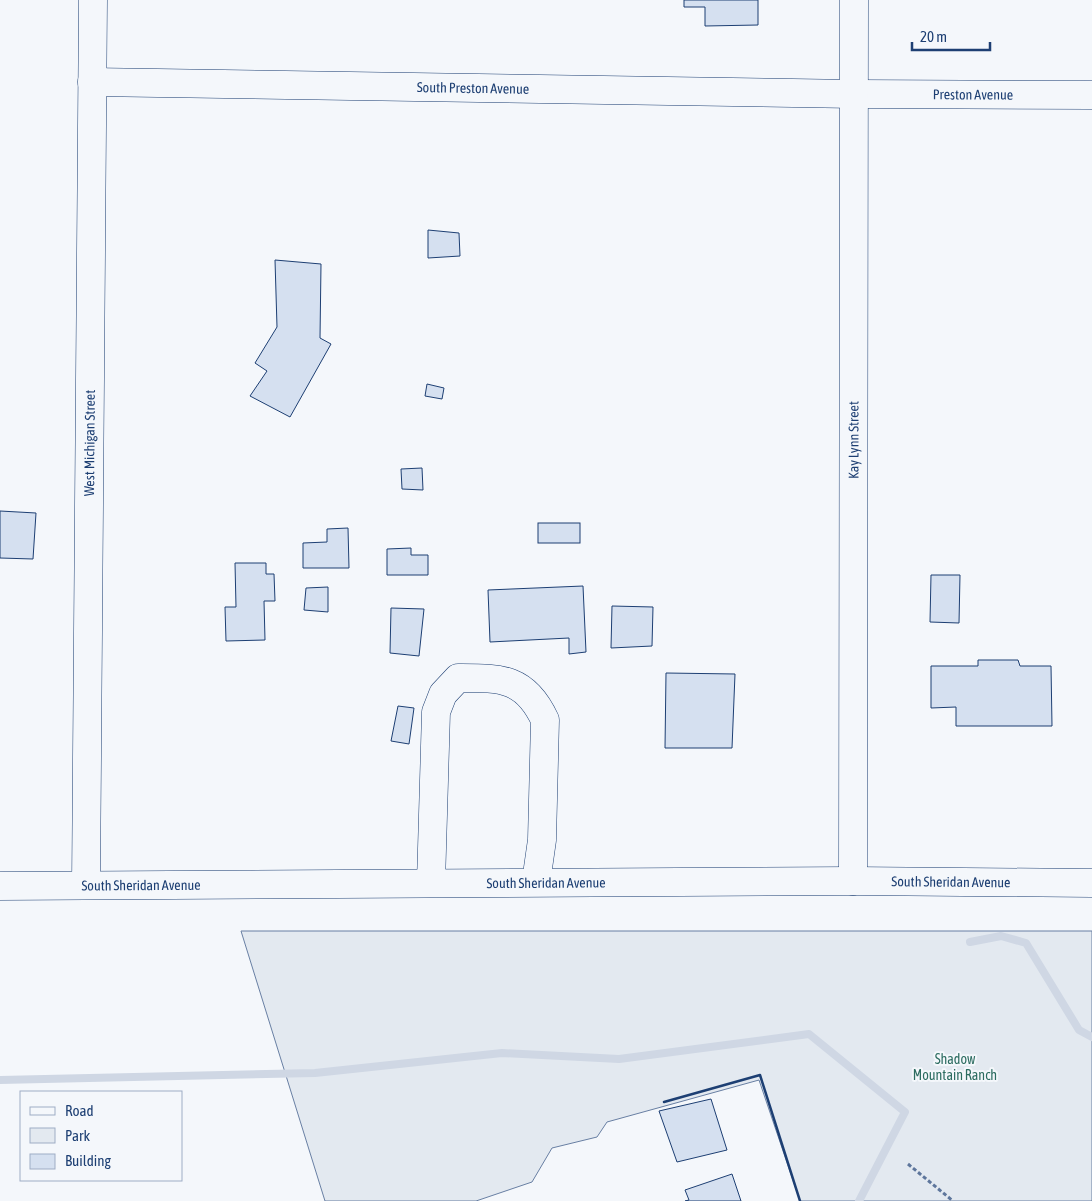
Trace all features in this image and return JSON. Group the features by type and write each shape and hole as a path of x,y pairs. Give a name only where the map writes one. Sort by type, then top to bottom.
{"street":[{"name":"West Michigan Street","path":"86,885 93,0"},
{"name":"Kay Lynn Street","path":"853,881 854,0"},
{"name":"South Preston Avenue","path":"92,82 855,94"},
{"name":"Preston Avenue","path":"855,94 1092,95"},
{"path":"431,883 436,712 443,694 458,678 486,678 520,686 536,702 545,720 542,840 536,882"},
{"name":"South Sheridan Avenue","path":"0,886 536,882 1092,882"}],"path":[{"path":"908,1164 953,1201"}],"green space":[{"name":"Shadow Mountain Ranch","path":"241,931 1092,931 1092,1201 800,1201 759,1080 607,1122 597,1137 552,1148 532,1182 476,1201 325,1201"}],"building":[{"path":"684,0 758,0 758,25 705,26 705,7 684,7"},
{"path":"428,230 459,233 460,256 428,258"},
{"path":"275,260 321,264 320,338 331,344 290,417 250,396 267,371 255,363 277,327"},
{"path":"427,384 444,388 442,399 425,396"},
{"path":"422,468 423,490 402,489 401,469"},
{"path":"0,511 36,513 33,559 0,558"},
{"path":"538,523 580,523 580,543 538,543"},
{"path":"348,528 349,568 303,568 303,543 327,542 327,529"},
{"path":"411,548 411,555 428,555 428,575 387,575 387,549"},
{"path":"235,563 266,563 266,574 274,574 275,601 264,601 265,640 226,641 225,607 236,607"},
{"path":"931,575 960,575 959,623 930,622"},
{"path":"583,586 586,652 569,654 569,638 490,642 488,590"},
{"path":"328,587 328,612 304,610 306,588"},
{"path":"612,606 653,607 652,646 611,648"},
{"path":"391,608 424,609 419,656 390,653"},
{"path":"978,660 1018,660 1020,666 1051,666 1052,726 956,726 956,707 931,708 931,666 978,666"},
{"path":"666,673 735,674 732,748 665,748"},
{"path":"398,706 414,708 409,744 391,741"},
{"path":"711,1099 727,1150 677,1162 659,1111"},
{"path":"732,1174 741,1201 685,1201 689,1200 685,1190"}],"waterway":[{"path":"970,942 1001,936 1026,943 1079,1030 1092,1037"},
{"path":"0,1080 315,1073 502,1053 619,1059 809,1034 905,1112 859,1201"}],"wall":[{"path":"664,1102 760,1075 800,1201"}]}
